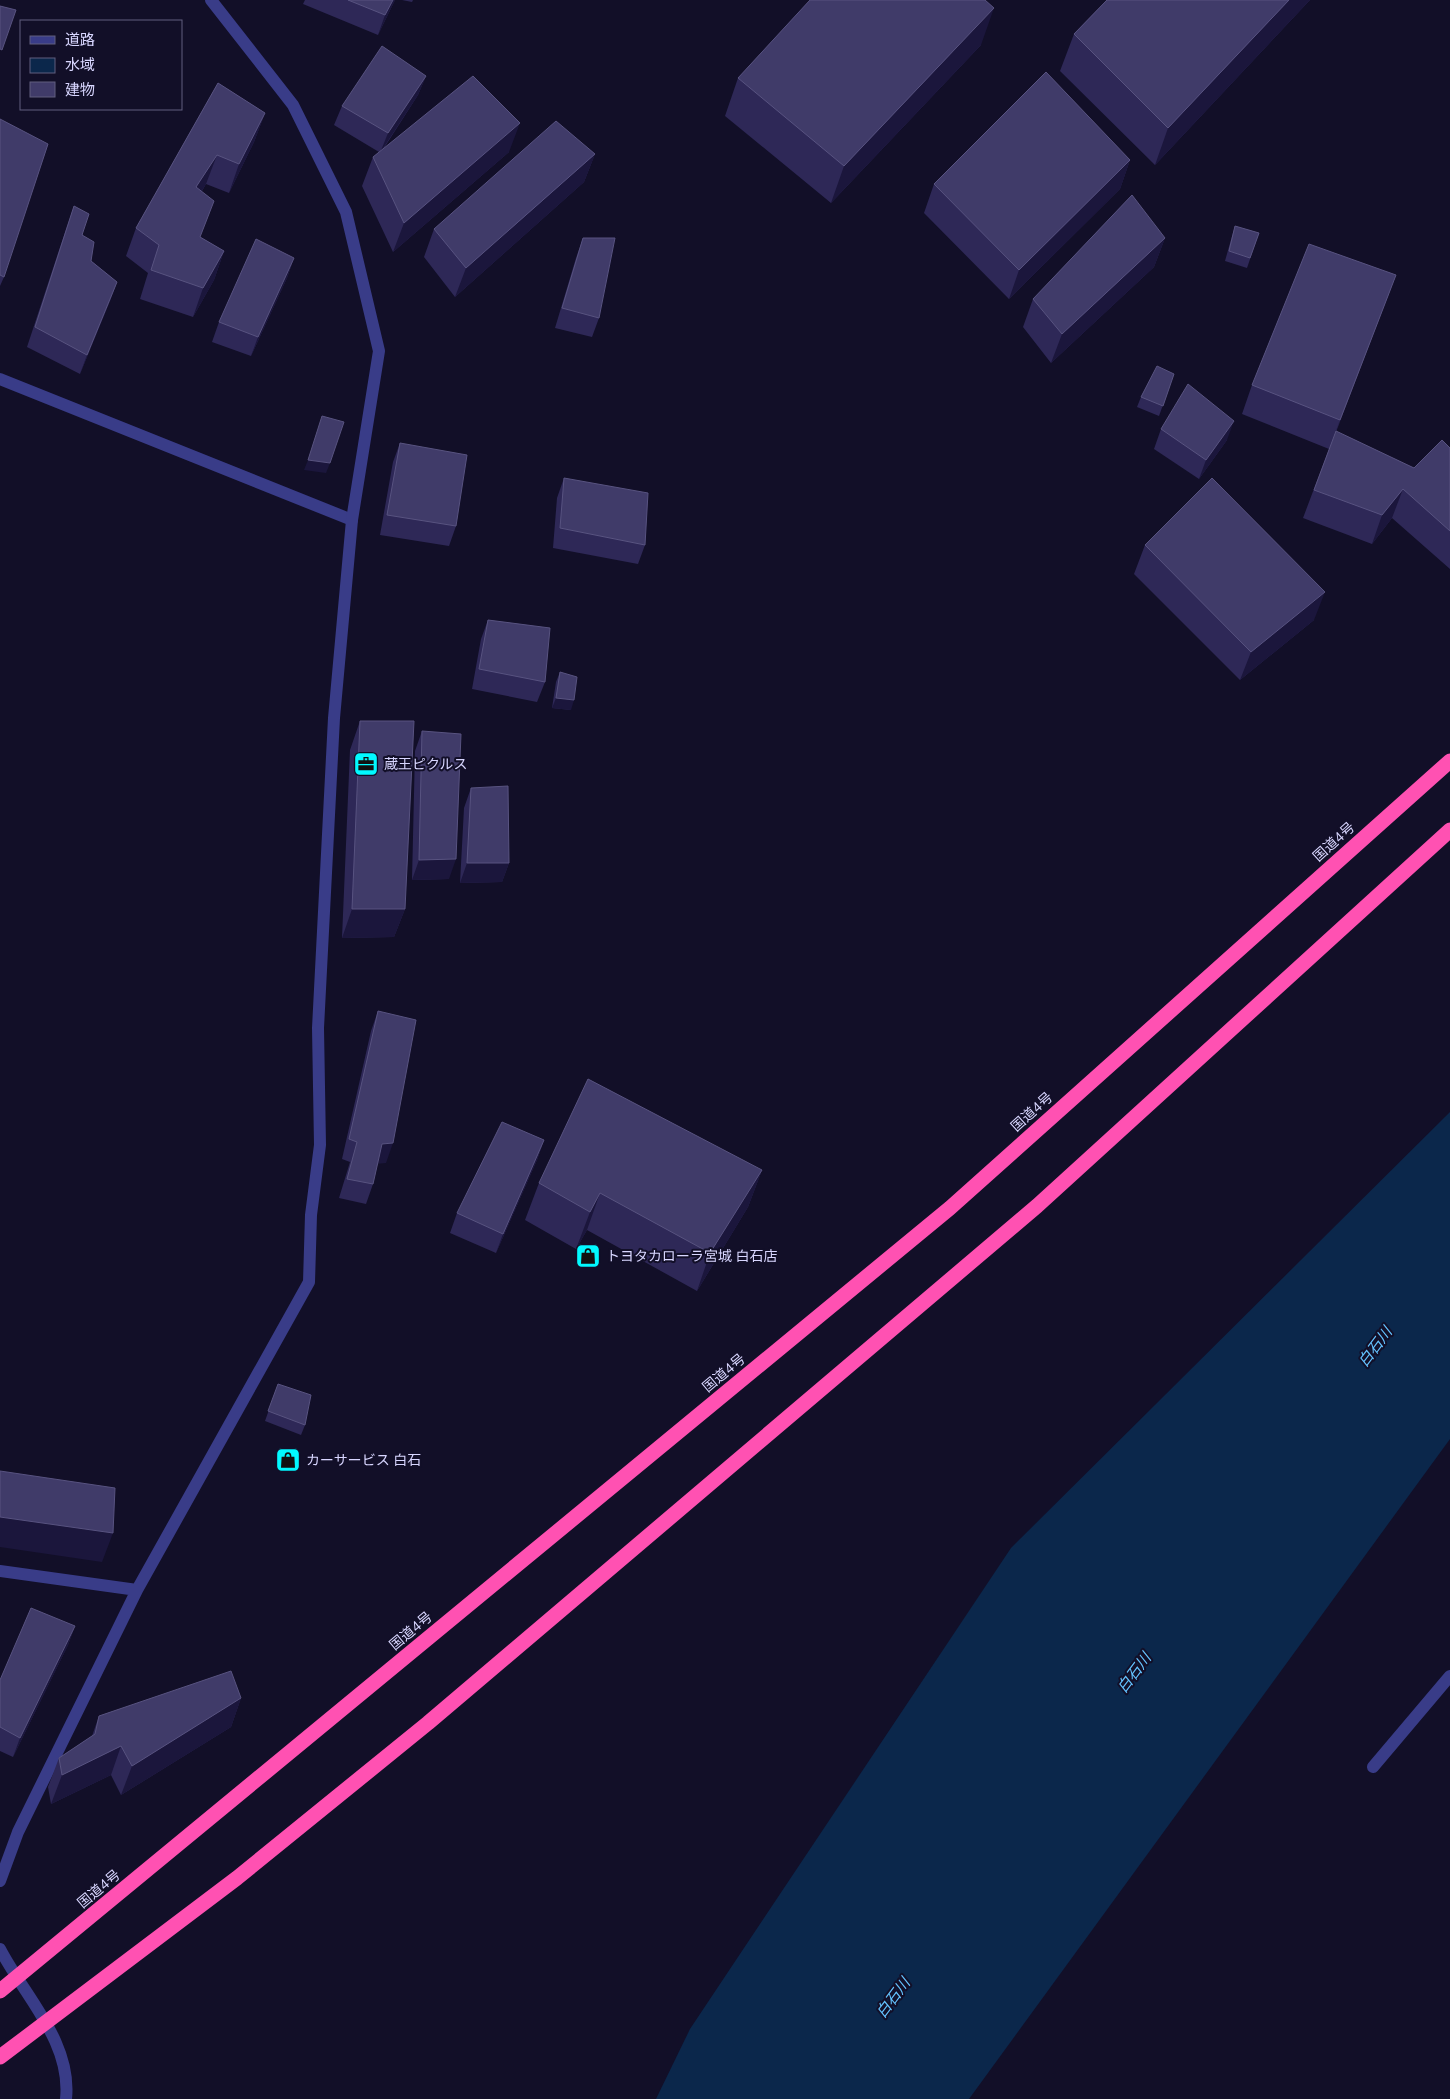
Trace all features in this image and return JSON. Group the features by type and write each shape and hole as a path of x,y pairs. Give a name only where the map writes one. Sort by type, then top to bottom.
{"highway":[{"name":"国道4号","path":"0,1990 17,1978 950,1208 1450,761"},
{"path":"0,2057 237,1878 421,1729 680,1510 1037,1206 1450,830"}],"street":[{"path":"0,1881 18,1832 137,1590 309,1282 311,1215 320,1145 318,1028 333,738 352,520 379,351 346,212 293,105 211,0"},
{"path":"0,379 352,520"},
{"path":"0,1571 137,1590"},
{"path":"1373,1767 1450,1676"},
{"path":"0,1949 61,2050 68,2086 66,2099"}],"water":[{"name":"白石川","path":"1450,1112 1450,1439 969,2099 656,2099 690,2029 1011,1548"}],"building":[{"path":"348,0 393,0 385,15"},
{"path":"810,0 985,0 994,8 844,166 738,78"},
{"path":"1107,0 1289,0 1168,128 1074,34"},
{"path":"0,6 16,10 2,50 0,49"},
{"path":"382,46 426,76 388,133 342,106"},
{"path":"1046,72 1130,160 1019,270 934,184"},
{"path":"473,76 520,123 404,223 373,157"},
{"path":"218,83 265,113 239,164 217,155 196,187 214,201 200,237 224,251 203,288 151,270 159,245 136,228"},
{"path":"0,119 48,144 4,277 0,275"},
{"path":"556,121 595,154 466,268 434,229"},
{"path":"1132,195 1165,238 1062,334 1033,299"},
{"path":"74,206 89,214 82,235 94,242 91,261 117,282 87,355 35,327"},
{"path":"1235,226 1259,233 1250,258 1229,251"},
{"path":"583,238 615,238 599,318 562,308"},
{"path":"256,239 294,258 258,337 219,322"},
{"path":"1309,244 1396,275 1340,420 1252,385"},
{"path":"1157,366 1174,374 1163,406 1141,397"},
{"path":"1188,384 1234,421 1206,460 1161,429"},
{"path":"322,416 344,422 330,463 308,460"},
{"path":"1336,431 1414,468 1442,440 1450,448 1450,531 1403,489 1382,515 1314,490"},
{"path":"400,443 467,455 456,526 387,515"},
{"path":"564,478 648,493 645,545 560,528"},
{"path":"1212,478 1325,592 1251,652 1145,545"},
{"path":"488,620 550,628 545,682 479,669"},
{"path":"560,672 577,677 574,700 556,698"},
{"path":"360,721 414,721 405,909 352,909"},
{"path":"422,731 461,734 456,859 419,860"},
{"path":"508,786 509,863 467,863 471,788"},
{"path":"378,1011 416,1020 393,1143 382,1144 373,1184 347,1179 357,1142 349,1139"},
{"path":"588,1079 762,1170 710,1253 600,1193 590,1212 539,1183"},
{"path":"502,1122 544,1140 503,1234 457,1213"},
{"path":"278,1384 311,1395 305,1425 268,1411"},
{"path":"0,1471 115,1488 113,1533 0,1517"},
{"path":"31,1608 75,1626 20,1738 0,1727 0,1680"},
{"path":"231,1671 241,1698 132,1766 121,1746 62,1775 59,1758 95,1734 99,1716"}],"place":[{"name":"蔵王ピクルス","path":"366,764"},
{"name":"トヨタカローラ宮城 白石店","path":"588,1256"},
{"name":"カーサービス 白石","path":"288,1460"}]}
